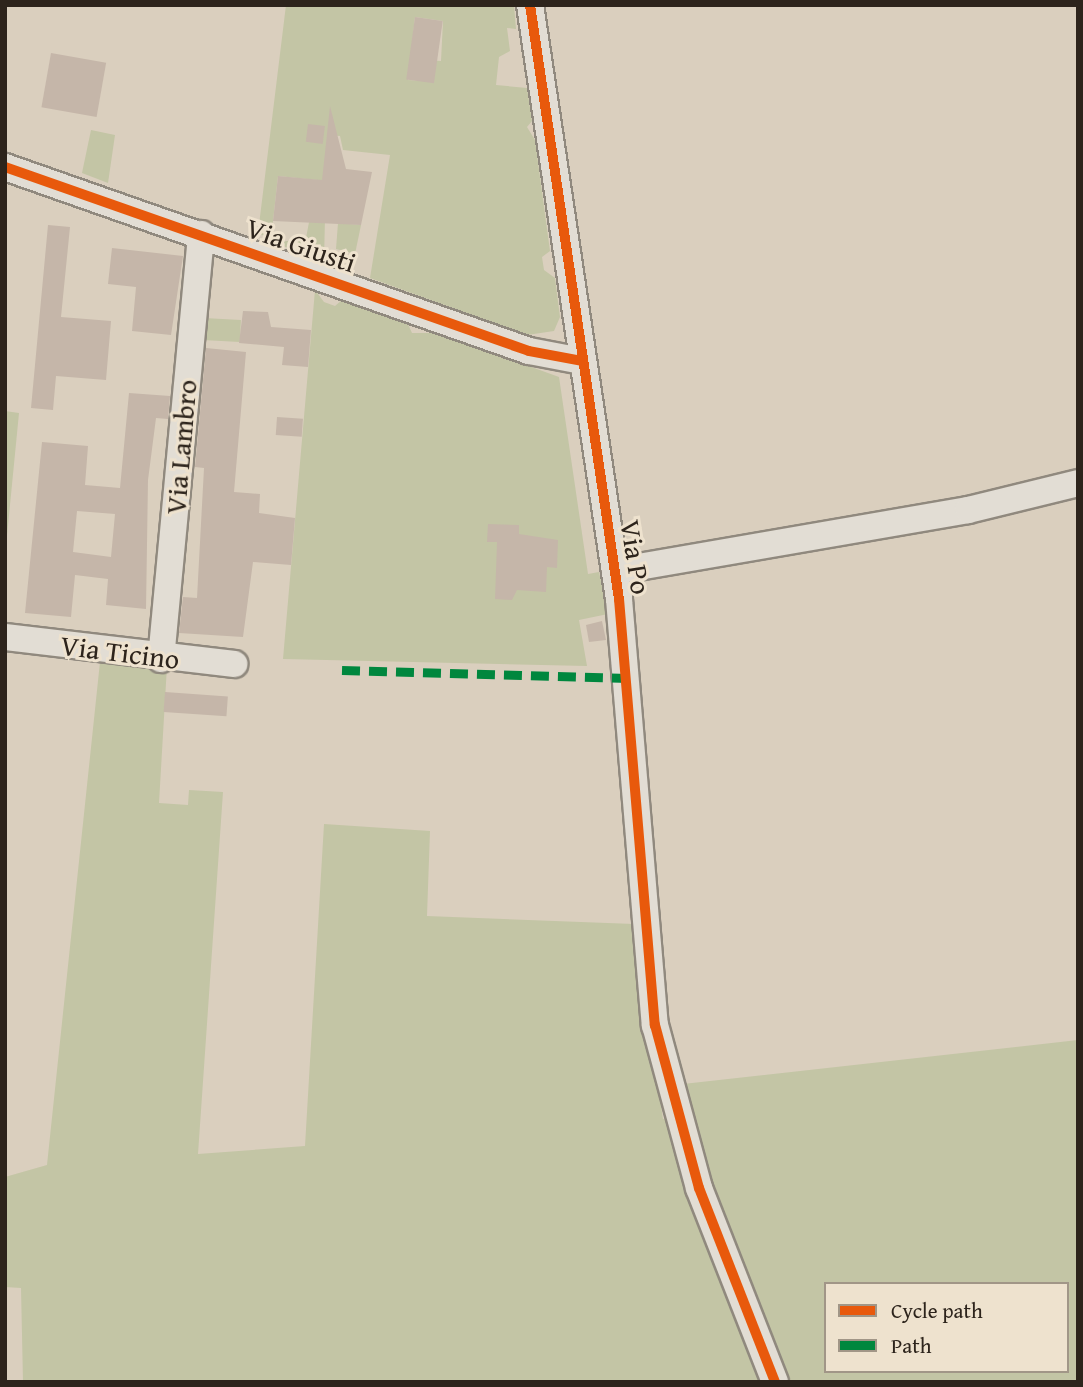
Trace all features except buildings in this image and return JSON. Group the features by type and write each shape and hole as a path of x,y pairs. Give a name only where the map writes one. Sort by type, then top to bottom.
{"street":[{"name":"Via Po","path":"530,5 615,571 654,1012 678,1117 775,1382"},
{"name":"Via Giusti","path":"5,167 549,358 582,362"},
{"name":"Via Lambro","path":"161,659 201,234"},
{"path":"615,571 968,510 1078,484"},
{"name":"Via Ticino","path":"5,637 161,659 234,664"}],"green space":[{"path":"286,5 514,5 516,29 507,28 510,51 499,57 496,85 527,88 532,121 527,127 535,140 550,251 542,257 544,270 555,278 560,317 554,331 527,335 370,278 390,155 343,150 340,136 327,135 324,260 274,243 306,238 317,180 278,176 271,239 258,233","holes":["415,17 443,21 441,61 424,60 422,81 408,80"]},
{"path":"91,130 115,135 108,183 82,173"},
{"path":"338,223 361,225 355,254 336,249"},
{"path":"315,290 324,302 335,306 343,299 407,322 412,333 437,333 559,377 588,574 599,572 608,614 579,620 587,666 283,659"},
{"path":"204,318 241,320 240,342 203,340"},
{"path":"5,411 19,413 5,556"},
{"path":"100,662 167,666 159,803 188,805 189,790 223,792 198,1154 305,1146 324,824 430,831 427,916 634,924 663,1119 680,1117 674,1085 1078,1040 1078,1382 23,1382 21,1288 5,1287 5,1177 47,1165"}],"marked path":[{"path":"342,670 629,678"}],"cycle path":[{"path":"530,5 619,599 655,1025 699,1188 775,1382"},
{"path":"5,167 529,351 582,361"}]}
